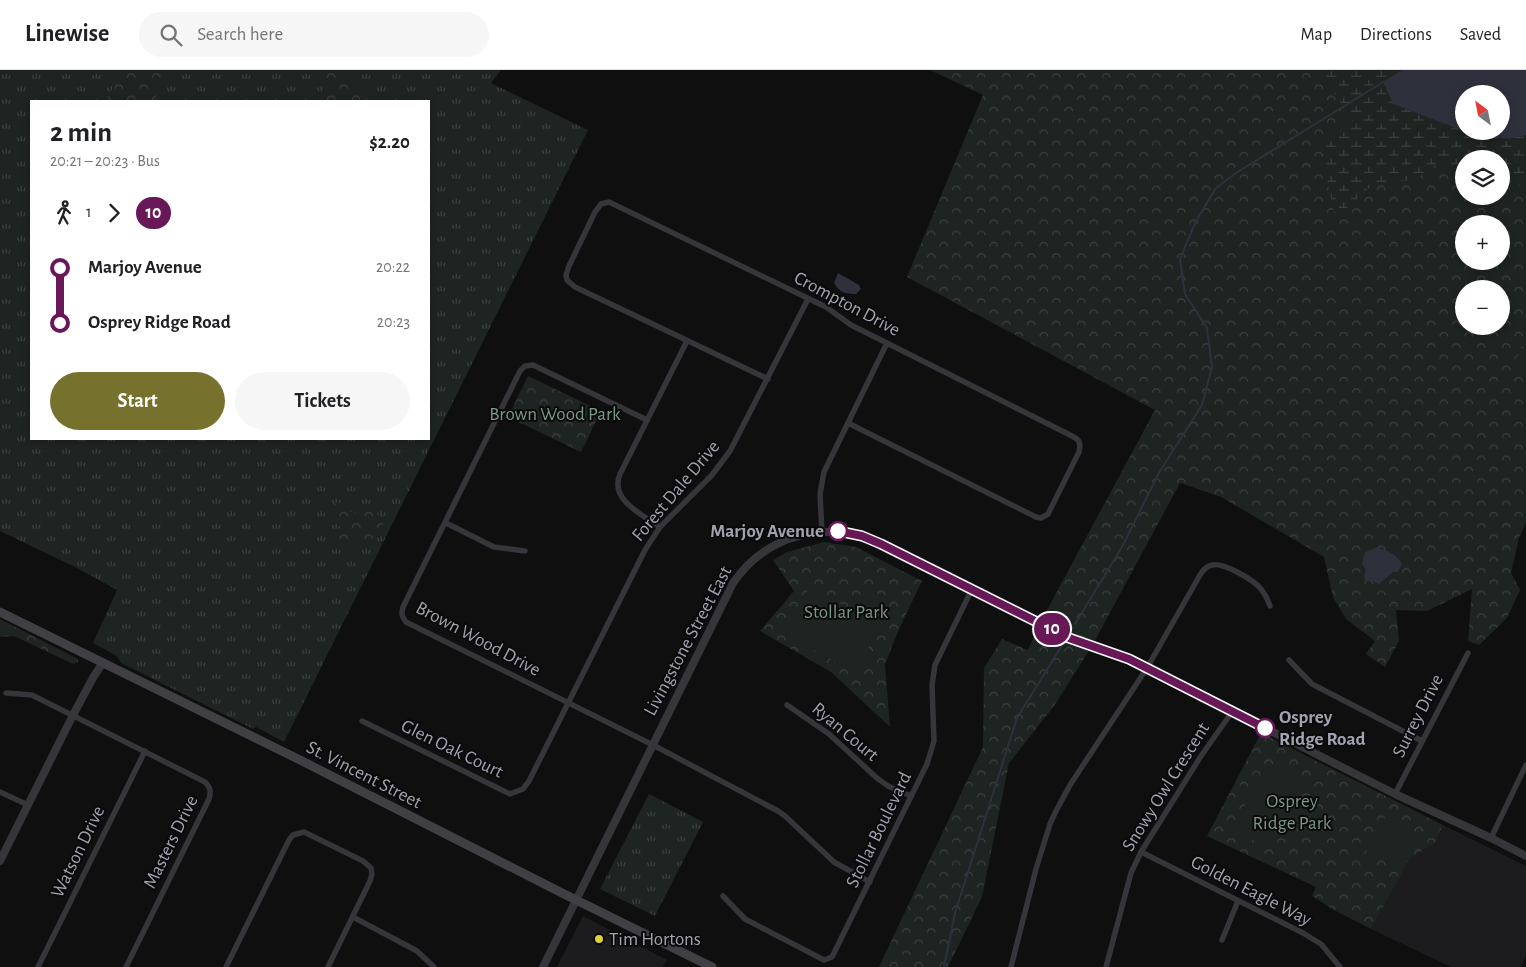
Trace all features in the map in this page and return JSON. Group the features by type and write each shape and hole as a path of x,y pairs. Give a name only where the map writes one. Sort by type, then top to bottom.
{"main road":[{"name":"St. Vincent Street","path":"0,612 102,664 294,757 576,901 712,967"}],"street":[{"name":"Crompton Drive","path":"768,379 575,287 567,280 566,275 569,266 595,212 601,204 609,202 826,307 851,325 1078,439 1080,444 1079,452 1051,508 1046,517 1041,518 848,423"},
{"name":"Forest Dale Drive","path":"568,702 637,563 660,527 712,475 726,456 737,439 808,299"},
{"path":"660,527 621,498 617,484 620,474 687,341"},
{"path":"822,532 821,484 827,465 887,343"},
{"name":"Brown Wood Drive","path":"647,420 533,365 525,366 520,371 403,607 401,613 403,618 406,622 568,702 778,811 834,862 870,882"},
{"path":"446,523 494,547 524,551"},
{"name":"Livingstone Street East","path":"543,967 733,583 755,558 774,546 793,537 822,532 842,532 872,540 1069,638 1120,655 1147,668 1395,794 1526,856"},
{"path":"1011,967 1050,824 1065,794 1147,668 1200,575 1209,565 1222,566 1249,579 1261,589 1270,606"},
{"name":"Stollar Boulevard","path":"723,896 745,920 824,960 828,960 835,953 927,764 934,741 932,685 936,665 972,589"},
{"name":"Surrey Drive","path":"1395,794 1468,653"},
{"path":"1289,660 1312,684 1422,741"},
{"path":"0,861 94,676 102,664"},
{"name":"Masters Drive","path":"6,693 32,695 145,751 205,782 209,786 211,794 126,967"},
{"name":"Glen Oak Court","path":"362,721 510,794 523,789 529,780 568,702"},
{"name":"Ryan Court","path":"787,705 829,734 878,779 888,786 911,796"},
{"name":"Snowy Owl Crescent","path":"1106,967 1131,873 1141,852 1201,756 1232,712"},
{"name":"Watson Drive","path":"38,967 145,751"},
{"path":"1491,838 1526,765"},
{"path":"0,792 28,805"},
{"path":"226,967 289,840 298,832 304,832 363,861 371,868 370,881 328,967"},
{"name":"Golden Eagle Way","path":"1141,852 1315,940 1321,944 1340,967"},
{"path":"1222,940 1238,901"},
{"path":"353,917 417,951 434,967"}],"shaded area":[{"path":"1402,70 1526,70 1526,135 1510,138 1510,85 1455,85 1455,128 1393,104 1383,82"},
{"path":"838,273 859,285 861,289 856,294 840,290 834,283"},
{"path":"1375,548 1391,553 1402,564 1398,572 1393,572 1379,584 1371,580 1366,581 1364,578 1366,570 1362,564 1365,552"},
{"path":"1443,825 1526,866 1526,956 1521,967 1451,967 1371,929 1410,857 1435,843"},
{"path":"583,916 667,960 663,967 557,967"}],"green space":[{"path":"0,70 501,70 491,83 588,130 284,742 256,727 253,729 121,663 117,656 93,643 117,590 77,568 0,531"},
{"path":"122,70 173,70 154,100 107,100"},
{"path":"325,70 346,70 348,78 355,83 361,100 321,100"},
{"path":"930,70 1526,70 1526,523 1519,538 1511,573 1520,590 1507,618 1479,645 1468,641 1472,589 1427,611 1396,610 1399,641 1385,667 1366,654 1375,641 1346,619 1333,597 1324,557 1221,497 1180,483 1092,646 1054,706 1009,763 982,897 948,967 879,967 983,747 984,668 1002,639 1028,650 1040,623 1155,410 907,277 983,95"},
{"path":"1323,70 1402,70 1383,82 1455,126 1455,140 1510,140 1510,138 1526,135 1526,184 1510,188 1510,150 1455,150 1455,176 1441,160 1416,179 1371,186 1347,208 1334,212 1323,161 1324,144 1353,121 1335,94"},
{"path":"1523,343 1526,344 1526,368 1518,356"},
{"name":"Brown Wood Park","path":"528,376 601,411 581,452 508,417"},
{"path":"337,502 343,503 353,513 371,512 380,516 384,522 371,541 351,541 339,544 337,542 341,527 325,515 325,513"},
{"name":"Stollar Park","path":"824,542 856,547 922,581 885,664 890,727 831,672 760,631 794,591 773,560 787,552"},
{"path":"810,587 881,627 854,673 783,632"},
{"path":"864,587 888,599 881,613 857,602"},
{"path":"0,619 78,659 78,662 73,664 14,636 0,637"},
{"name":"Osprey Ridge Park","path":"1261,733 1443,825 1435,843 1410,858 1371,929 1332,909 1312,896 1316,887 1207,836"},
{"path":"1267,763 1306,782 1272,850 1233,830"},
{"path":"649,794 703,822 655,916 600,889"},
{"path":"1384,818 1420,838 1402,871 1366,851"}],"waterway":[{"path":"1075,624 1122,547 1160,471 1202,405 1212,367 1207,328 1185,294 1180,259 1196,221 1216,188 1236,173 1383,82"},
{"path":"1068,635 1071,630"},
{"path":"944,967 955,913 1017,718 1066,639"}],"bus line":[{"name":"10","path":"838,531 862,536 881,544 1069,638 1129,659 1265,728"}],"place":[{"name":"Marjoy Avenue","path":"838,531"},
{"name":"Osprey Ridge Road","path":"1265,728"},
{"name":"Tim Hortons","path":"599,939"}]}
